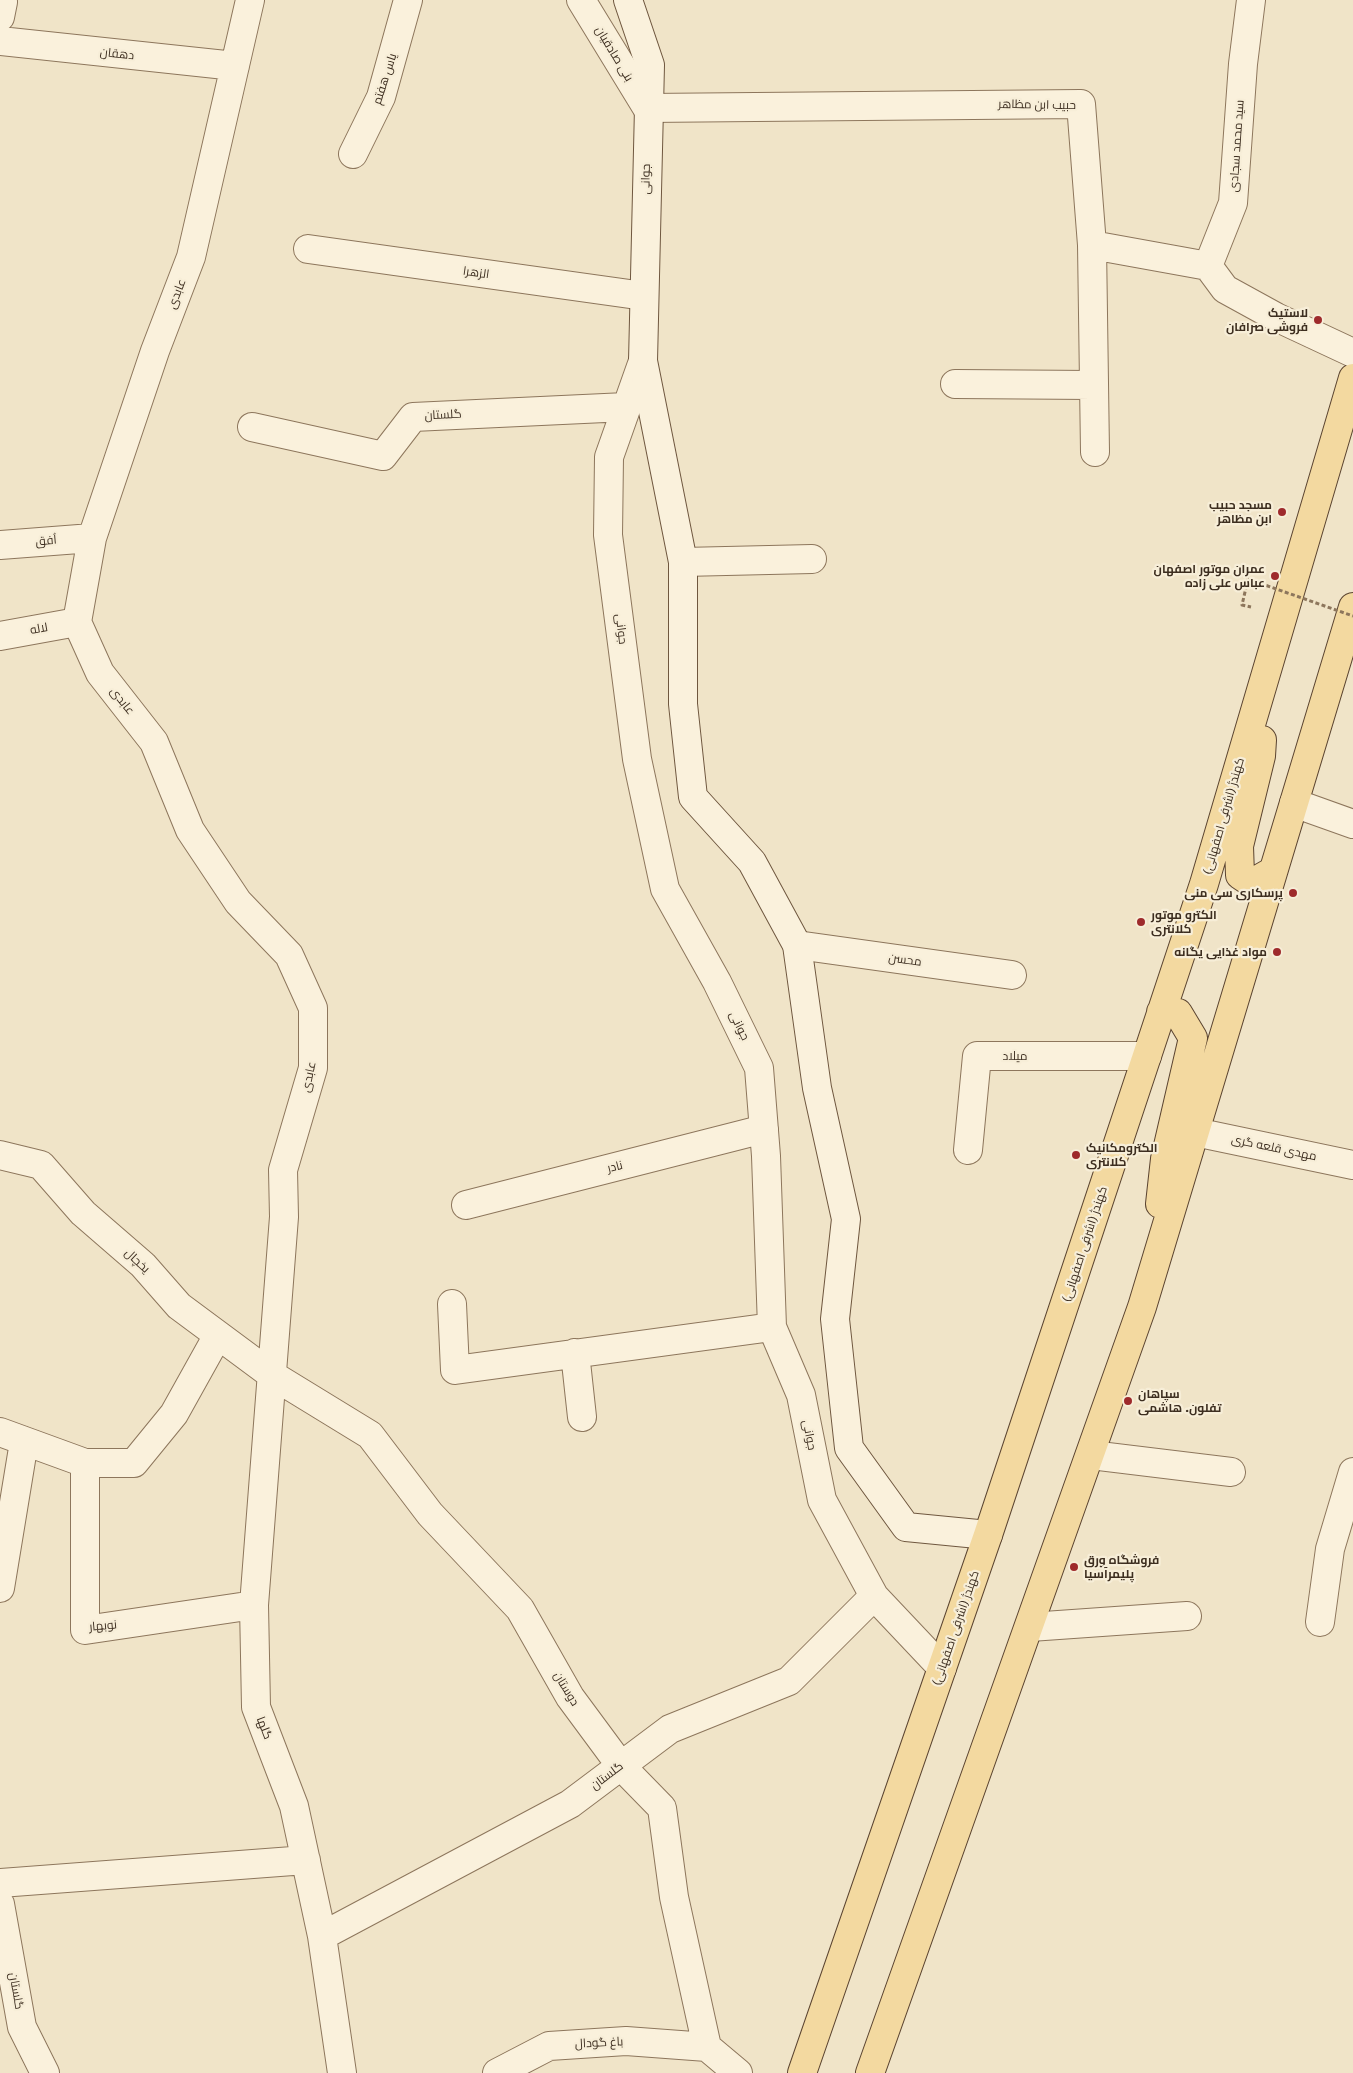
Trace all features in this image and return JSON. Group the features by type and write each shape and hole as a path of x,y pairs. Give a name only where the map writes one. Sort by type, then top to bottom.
{"main road":[{"name":"کهندژ (اشرفی اصفهانی)","path":"802,2073 988,1535 1204,884 1353,378"},
{"path":"870,2073 1091,1455 1150,1283 1353,607"},
{"path":"1264,681 1261,756 1239,846 1240,875 1252,883 1274,871"},
{"path":"1150,1283 1165,1159 1193,1038 1178,1013 1161,1012"}],"street":[{"name":"عابدی","path":"250,0 191,257 155,351 92,538 77,622 100,673 154,742 190,830 238,902 289,955 313,1008 313,1068 283,1170 284,1217 272,1375"},
{"name":"یاس هفتم","path":"353,154 382,97 408,0"},
{"name":"بنی صادقیان","path":"581,0 647,108"},
{"name":"جوانی","path":"628,0 650,65 647,108 642,362 683,562 683,704 693,797 752,862 797,945 817,1088 846,1219 834,1319 849,1448 906,1527 988,1535"},
{"name":"سید محمد سجادی","path":"1208,266 1233,203 1243,64 1251,0"},
{"name":"دهقان","path":"0,41 235,66"},
{"name":"حبیب ابن مظاهر","path":"647,108 1081,104 1092,245 1092,385 1095,452"},
{"path":"1092,245 1208,266 1225,289 1276,317 1353,353"},
{"name":"الزهرا","path":"308,249 644,296"},
{"name":"جوانی","path":"642,362 609,457 608,536 637,759 665,889 717,982 759,1068 764,1129 772,1327 801,1395 822,1500 874,1596 942,1668"},
{"path":"955,384 1092,385"},
{"name":"گلستان","path":"252,427 383,456 413,417 626,407"},
{"name":"اُفق","path":"0,545 92,538"},
{"path":"683,562 812,559"},
{"name":"لاله","path":"0,636 77,622"},
{"path":"1294,803 1353,824"},
{"name":"محسن","path":"797,945 1012,975"},
{"name":"میلاد","path":"968,1150 977,1056 1147,1056"},
{"name":"نادر","path":"466,1206 764,1129"},
{"name":"مهدی قلعه گری","path":"1195,1132 1353,1165"},
{"name":"یخچال","path":"0,1155 41,1165 82,1213 143,1265 179,1306 272,1375"},
{"path":"452,1304 455,1370 772,1327"},
{"path":"0,1588 12,1437 85,1464 134,1464 174,1414 218,1335"},
{"path":"574,1353 582,1417"},
{"name":"گلها","path":"272,1375 254,1605 256,1707 294,1806 322,1936 342,2073"},
{"name":"دوستان","path":"272,1375 370,1435 430,1514 520,1609 570,1697 621,1766 662,1808 674,1897 707,2046"},
{"path":"1091,1455 1232,1472"},
{"name":"نوبهار","path":"85,1464 85,1630 254,1605"},
{"path":"1320,1622 1330,1550 1353,1472"},
{"name":"گلستان","path":"322,1936 570,1804 670,1729 789,1681 874,1596"},
{"path":"1030,1627 1187,1616"},
{"path":"0,1883 306,1860"},
{"name":"گلستان","path":"0,1904 22,2027 44,2073"},
{"name":"باغ گودال","path":"497,2073 549,2046 626,2040 707,2046"},
{"path":"707,2046 738,2073"}],"path":[{"path":"1242,605 1248,579 1353,616"}],"place":[{"name":"لاستیک فروشی صرافان","path":"1318,320"},
{"name":"مسجد حبیب ابن مظاهر","path":"1282,512"},
{"name":"عمران موتور اصفهان عباس علی زاده","path":"1275,576"},
{"name":"پرسکاری سی منی","path":"1293,893"},
{"name":"الکترو موتور کلانتری","path":"1141,922"},
{"name":"مواد غذایی یگانه","path":"1277,952"},
{"name":"الکترومکانیک کلانتری","path":"1076,1155"},
{"name":"سپاهان تفلون. هاشمی","path":"1128,1401"},
{"name":"فروشگاه ورق پلیمرآسیا","path":"1074,1567"}]}
